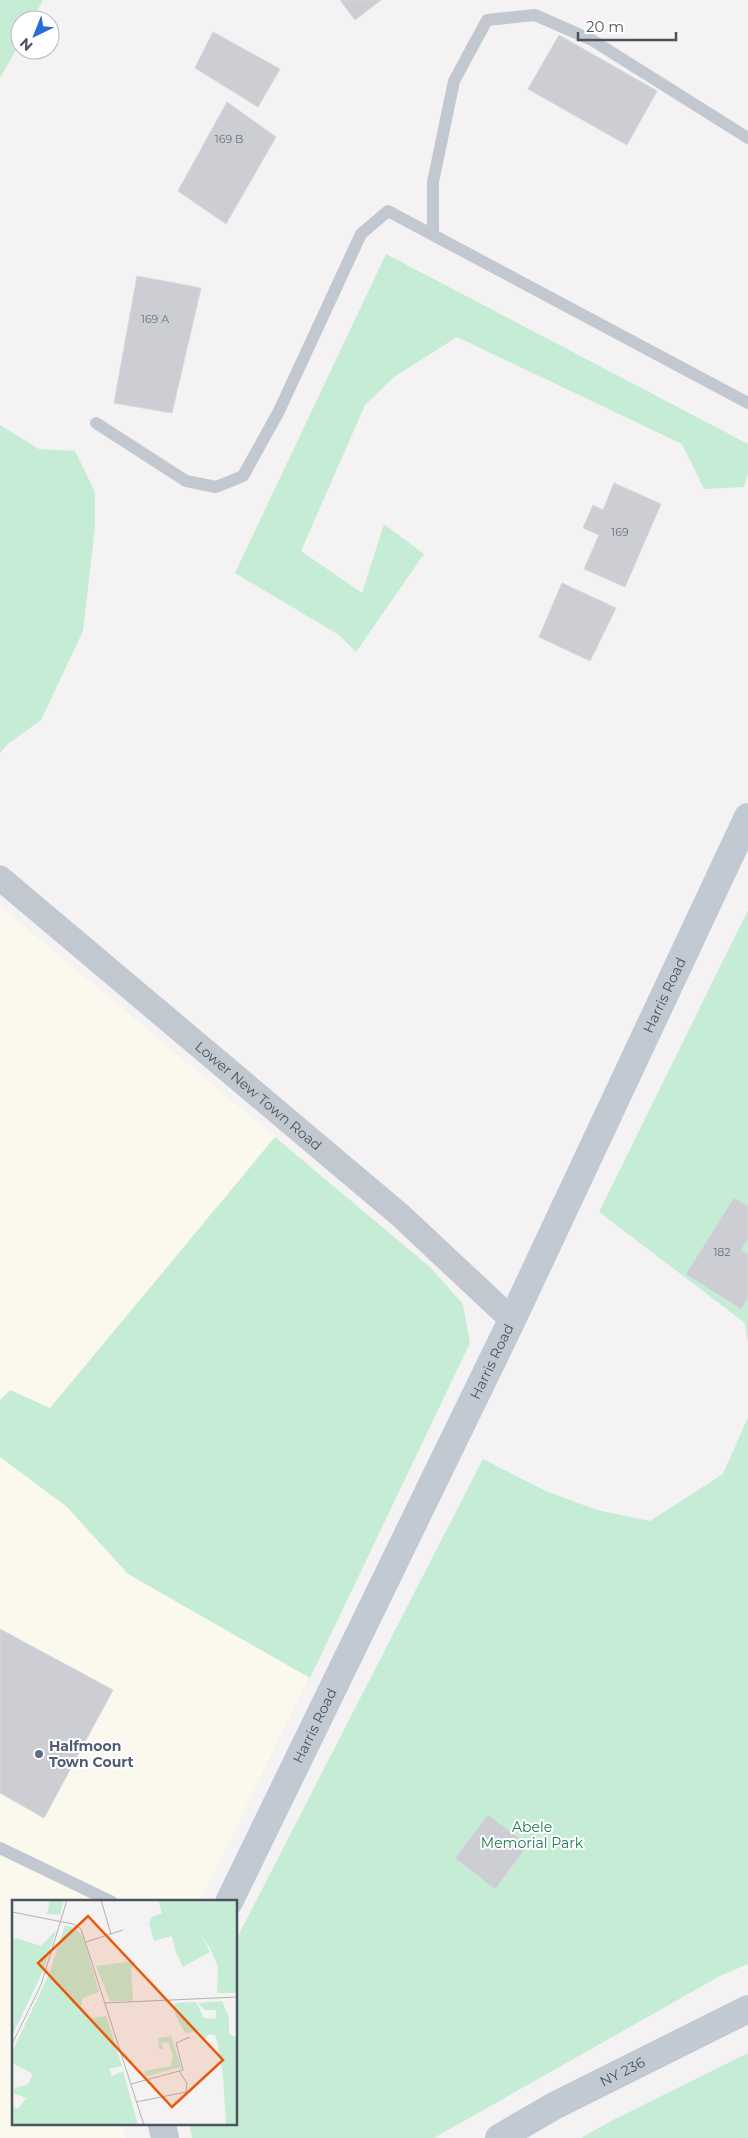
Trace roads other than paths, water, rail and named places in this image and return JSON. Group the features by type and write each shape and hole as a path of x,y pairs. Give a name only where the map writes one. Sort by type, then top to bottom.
{"street":[{"name":"Harris Road","path":"230,1900 512,1320 748,816"},
{"name":"Lower New Town Road","path":"0,878 400,1215 512,1320"},
{"name":"NY 236","path":"499,2138 554,2106 748,2009"}],"lane":[{"path":"434,236 433,182 454,81 487,20 535,15 592,40 748,138"},
{"path":"96,422 186,481 216,487 243,476 279,411 361,234 388,211 748,403"},
{"path":"0,1848 108,1900"}],"place":[{"name":"Halfmoon Town Court","path":"39,1754"}],"park label":[{"name":"Abele Memorial Park","path":"532,1835"}]}
